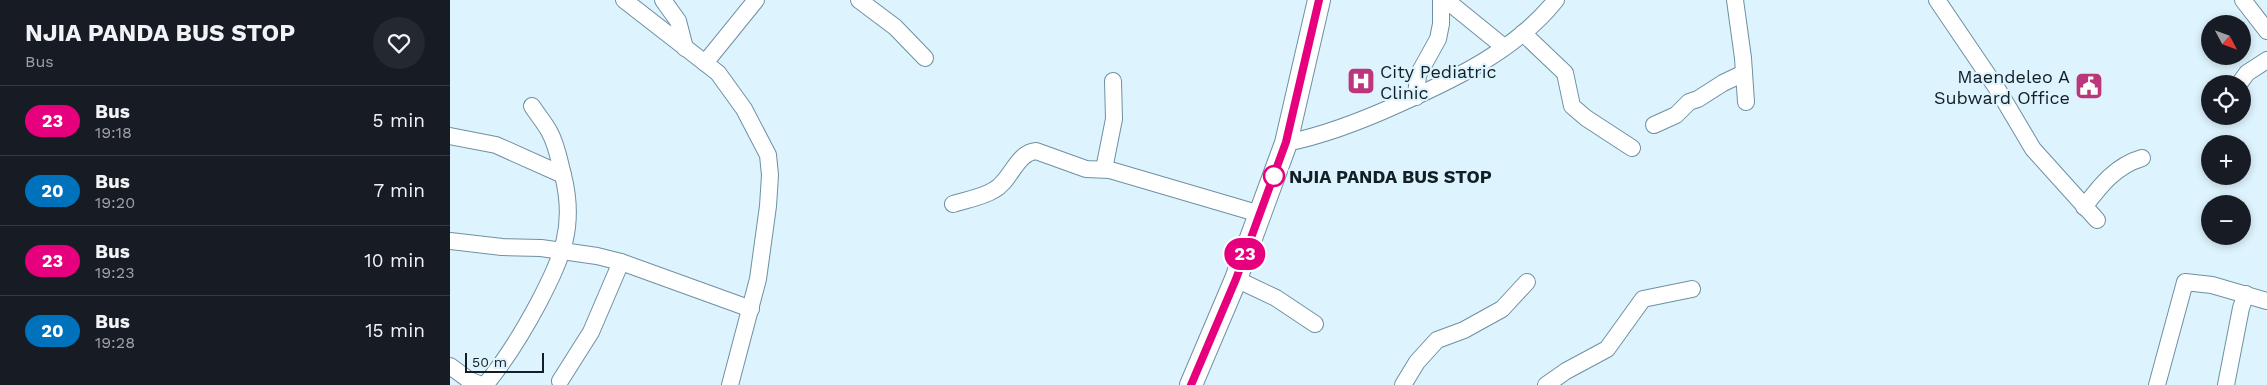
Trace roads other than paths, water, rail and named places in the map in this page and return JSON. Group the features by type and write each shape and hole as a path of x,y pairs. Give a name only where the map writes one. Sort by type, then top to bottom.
{"highway":[{"path":"1191,385 1236,279 1286,142 1319,0"}],"street":[{"path":"624,0 711,68 735,95 761,137 769,163 768,206 758,279 730,385"},
{"path":"663,0 678,21 685,48"},
{"path":"711,68 722,42 756,0"},
{"path":"859,0 895,27 925,58"},
{"path":"1416,97 1418,75 1438,39 1441,24 1441,0"},
{"path":"1446,0 1504,47"},
{"path":"1286,142 1313,138 1372,116 1461,75 1523,33 1556,0"},
{"path":"1735,0 1746,102"},
{"path":"1937,0 1998,90 2033,149 2097,220"},
{"path":"2243,0 2267,31"},
{"path":"1523,33 1565,72 1572,106 1586,118 1632,148"},
{"path":"2246,75 2267,60"},
{"path":"1654,125 1661,120 1676,115 1689,102 1698,99 1723,83 1744,73"},
{"path":"1104,169 1114,120 1113,81"},
{"path":"450,366 469,380 483,385 509,356 554,275 562,252 568,220 567,187 557,147 549,130 532,106"},
{"path":"450,136 496,145 563,175"},
{"path":"953,204 993,192 1001,186 1019,161 1030,152 1044,153 1086,169 1104,169 1260,214"},
{"path":"2084,207 2113,173 2130,161 2142,158"},
{"path":"450,241 597,256 621,262 751,309"},
{"path":"560,381 591,332 621,262"},
{"path":"1236,279 1276,298 1315,324"},
{"path":"1403,385 1417,362 1437,340 1464,330 1502,309 1527,282"},
{"path":"2157,385 2185,282 2212,285 2267,301"},
{"path":"1546,385 1566,371 1607,349 1643,299 1692,290"},
{"path":"2226,385 2241,308 2246,294"}],"place":[{"name":"City Pediatric Clinic","path":"1361,81"},
{"name":"Maendeleo A Subward Office","path":"2089,86"},
{"name":"NJIA PANDA BUS STOP","path":"1274,176"}]}
